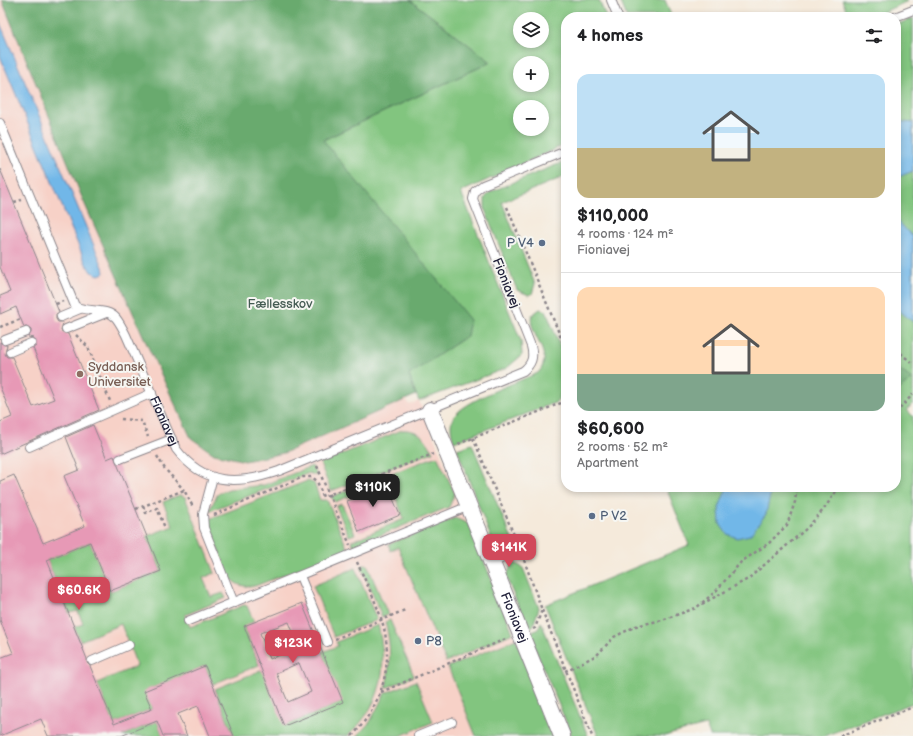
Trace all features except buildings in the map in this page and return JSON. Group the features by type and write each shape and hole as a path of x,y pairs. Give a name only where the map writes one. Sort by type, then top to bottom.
{"street":[{"name":"Fioniavej","path":"430,410 562,736"}],"lane":[{"path":"611,0 616,12"},
{"path":"901,15 913,10"},
{"path":"0,123 75,306 80,309 108,312"},
{"name":"Fioniavej","path":"108,312 116,318 126,335 176,449 192,466 213,477 241,481 260,478 523,371 531,363 533,357 531,346 473,200 475,192 483,185 561,153"},
{"path":"61,317 80,309"},
{"path":"66,329 108,312"},
{"path":"5,340 26,332"},
{"path":"10,352 31,343"},
{"path":"29,447 152,393"},
{"path":"120,459 172,439"},
{"path":"213,477 203,514 204,528 234,603"},
{"path":"188,621 469,506"},
{"path":"492,562 526,548"},
{"path":"300,576 331,641"},
{"path":"92,661 129,645"},
{"path":"418,736 452,722"}],"path":[{"path":"507,207 561,338"},
{"path":"0,327 21,318"},
{"path":"901,353 913,364"},
{"path":"901,407 913,394"},
{"path":"313,457 382,620 387,642 387,663 383,688 375,707 363,725 352,736"},
{"path":"136,509 184,490 193,507 203,514 212,515 303,477 312,477 317,481 323,497 328,495"},
{"path":"696,608 716,591 741,562 769,544 787,525 795,502 796,492"},
{"path":"565,671 597,656 614,637 636,626 662,620 696,608 748,579 807,528 824,509 836,492"},
{"path":"143,506 146,513 157,508 165,528"},
{"path":"331,641 405,610"},
{"path":"542,610 592,736"},
{"path":"840,736 913,707"}],"shaded area":[{"name":"Syddansk Universitet","path":"0,0 2,0 83,200 149,349 191,438 407,400 409,405 419,401 556,736 0,736"}],"green space":[{"name":"Fællesskov","path":"2,0 410,0 491,62 323,140 470,320 467,336 409,375 416,395 284,453 245,461 214,454 191,438 149,349 83,200"},
{"path":"410,0 599,0 604,12 561,12 561,146 461,192 521,341 522,355 507,368 419,401 408,375 467,336 323,140 491,62"},
{"path":"620,0 665,0 670,12 625,12"},
{"path":"842,0 908,1 883,12 847,12"},
{"path":"913,18 913,404 906,410 913,416 913,703 824,736 710,736 706,725 664,736 598,736 545,605 689,545 668,492 901,492 901,23"},
{"path":"561,163 561,178 502,202 535,284 532,294 529,295 517,290 485,210 485,198 490,192"},
{"path":"540,309 546,311 561,348 561,393 557,402 454,442 451,424 453,418 458,412 479,398 538,373 543,366 543,352 533,330 532,315"},
{"path":"901,371 912,379 901,388"},
{"path":"402,430 413,431 421,435 433,452 331,491 320,463"},
{"path":"472,444 512,539 508,547 504,548 493,543 457,449"},
{"path":"437,456 455,493 449,507 354,546 351,541 404,519 387,475"},
{"path":"312,466 317,476 309,473 209,511 218,493 229,489 264,485"},
{"path":"383,476 385,482 335,502 331,497"},
{"path":"307,481 314,483 320,500 327,500 348,550 255,586 245,586 235,583 230,578 210,530 209,519"},
{"path":"180,495 185,497 215,573 203,578 211,597 223,593 226,598 185,615 190,627 244,605 247,606 254,622 244,627 259,665 213,684 205,666 145,691 152,709 114,724 97,683 137,666 121,624 80,641 74,627 83,624 78,611 69,613 47,560 90,542 111,591 161,571 147,536 173,526 163,502"},
{"path":"342,504 355,534 349,536 336,506"},
{"path":"455,518 469,524 513,633 446,662 398,547 390,551 389,544"},
{"path":"515,563 523,568 539,608 533,626 528,628 506,577 511,566"},
{"path":"367,564 388,615 382,617 361,566"},
{"path":"355,568 377,620 334,637 313,586"},
{"path":"390,620 414,676 386,688 390,655 389,640 385,622"},
{"path":"541,622 588,736 572,736 529,634 538,629"},
{"path":"378,625 383,656 380,685 369,711 360,724 348,736 234,736 215,689 262,670 285,726 342,702 322,652 338,646 336,642"},
{"path":"516,639 556,736 476,736 448,667"},
{"path":"416,681 433,722 400,736 357,736 370,722 385,693"},
{"path":"157,721 163,736 122,736"}],"water":[{"path":"0,23 103,267 104,273 99,275 91,272 86,264 0,56"},
{"path":"901,122 913,123 913,171 901,176"},
{"path":"901,224 913,237 913,322 901,312"},
{"path":"725,492 771,492 766,514 750,535 737,538 727,534 720,524 719,508"}],"place":[{"name":"P V4","path":"542,243"},
{"name":"Syddansk Universitet","path":"80,374"},
{"name":"P V2","path":"592,516"},
{"name":"P8","path":"418,641"}]}
